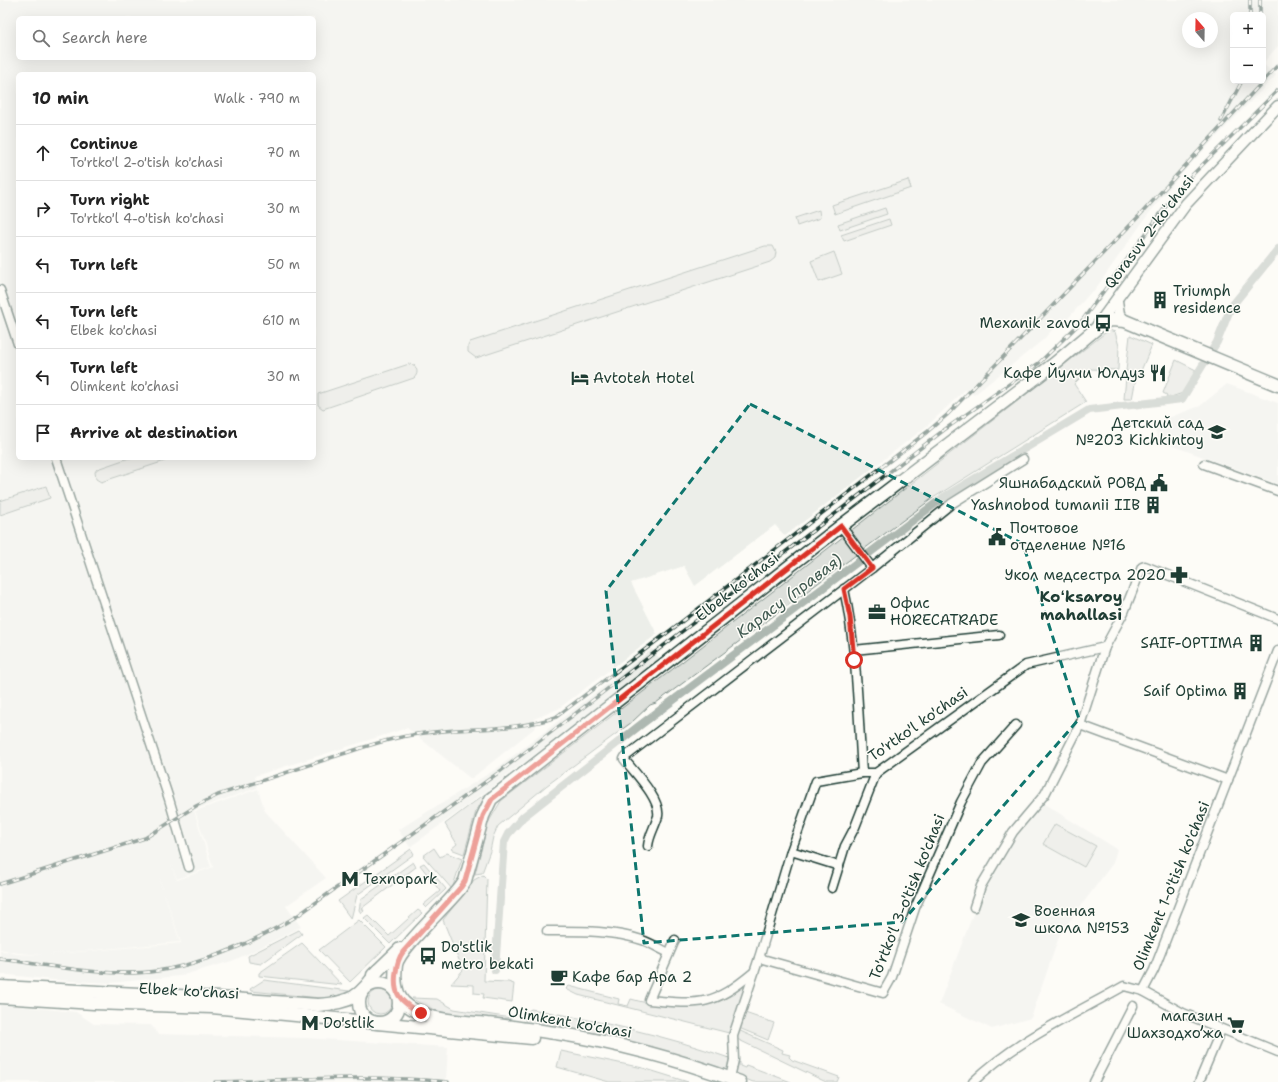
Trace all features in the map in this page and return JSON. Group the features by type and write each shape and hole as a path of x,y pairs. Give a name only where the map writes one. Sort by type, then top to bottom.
{"main road":[{"name":"Elbek ko'chasi","path":"398,995 396,974 399,957 465,881 483,816 492,799 841,526 1054,364 1096,327 1111,320 1125,321"},
{"path":"1125,321 1278,385"},
{"name":"Elbek ko'chasi","path":"332,1004 354,991 433,918"},
{"name":"Elbek ko'chasi","path":"0,987 332,1004 351,998 366,988 378,970"},
{"path":"383,983 392,987 398,995 399,1006 395,1014 388,1020 377,1022 367,1019 360,1007 360,997 366,988 374,984 383,983"},
{"name":"Olimkent ko'chasi","path":"398,995 409,1007 434,1017 556,1033 594,1040 670,1058 735,1080"},
{"name":"Elbek ko'chasi","path":"0,997 212,1008 377,1022"},
{"name":"Olimkent ko'chasi","path":"377,1022 485,1032 568,1044 668,1066 715,1082"}],"street":[{"name":"Qorasuv 2-koʻchasi","path":"1096,327 1117,301 1186,204 1278,106"},
{"path":"0,290 16,338"},
{"path":"1117,301 1119,314 1125,321"},
{"path":"648,846 649,838 657,818 658,809 654,799 624,759 625,756 872,568 951,504 1023,459"},
{"path":"57,460 169,799 189,867"},
{"path":"1204,464 1278,492"},
{"path":"841,526 872,568"},
{"path":"974,907 981,886 1013,832 1045,794 1080,725 1105,647 1124,612 1142,567 1278,619"},
{"path":"844,589 850,617 854,650 862,773"},
{"path":"854,650 1000,635"},
{"name":"To'rtko'l ko'chasi","path":"735,1080 733,1036 755,971 791,851 816,781 862,773 876,773 1026,665 1105,647"},
{"name":"Olimkent 1-o'tish ko'chasi","path":"973,1082 1006,1056 1046,1030 1124,986 1143,991 1154,970 1278,651"},
{"name":"To'rtko'l 3-o'tish ko'chasi","path":"759,958 883,993 892,977 915,908 961,802 982,763 1016,725"},
{"path":"1080,725 1228,780"},
{"path":"832,888 845,846 855,827 876,773"},
{"path":"791,851 839,866"},
{"path":"547,931 615,933 643,940 669,953"},
{"path":"675,940 649,1000 684,1004 703,1002 732,989 755,971"},
{"path":"1143,991 1183,1013 1221,1030 1278,1052"},
{"path":"1094,1082 1132,1006"},
{"path":"1199,1082 1221,1030"}],"highlighted area":[{"path":"750,404 1023,544 1079,719 902,922 644,943 606,591"}],"shaded area":[{"path":"0,0 1278,0 1278,46 1266,60 1266,12 1230,12 1230,84 1266,84 1266,67 1276,75 1181,174 1147,216 1094,291 1091,292 1065,322 1061,320 1043,340 974,395 965,390 927,426 785,536 775,525 695,586 684,566 631,583 657,634 558,709 534,719 536,727 471,779 407,728 255,776 257,788 194,810 211,867 177,879 170,863 177,880 213,867 195,811 258,789 265,811 326,878 286,906 301,927 232,961 180,976 110,983 53,980 0,974 0,950 17,954 43,955 18,953 0,949","holes":["158,874 181,943 43,955 180,942"]},
{"path":"908,180 911,188 835,214 832,205"},
{"path":"885,208 887,214 840,230 838,224"},
{"path":"819,210 820,218 797,226 795,218"},
{"path":"889,219 891,225 844,241 841,235"},
{"path":"765,246 773,246 776,252 775,258 770,262 476,358 468,352 470,342"},
{"path":"834,252 842,274 819,282 811,261"},
{"path":"1109,330 1115,332 1119,346 1118,370 1089,369 1074,384 1086,402 933,498 656,703 650,705 632,722 546,786 498,826 482,873 475,874 488,823 501,801"},
{"path":"1130,335 1152,345 1140,373 1126,371"},
{"path":"1176,360 1196,370 1183,393 1165,399 1167,395 1163,393"},
{"path":"409,364 414,365 416,369 417,373 414,378 323,409 318,405 318,394"},
{"path":"1126,377 1136,378 1132,399 1124,399"},
{"name":"Детский сад №203 Kichkintoy","path":"1227,384 1278,403 1278,484 1159,441 1152,424 1200,406"},
{"path":"123,460 168,460 101,482 96,479 95,472 97,469"},
{"path":"46,486 50,498 0,515 0,501"},
{"path":"652,649 660,659 471,803 410,847 398,830 496,769"},
{"path":"489,791 476,811 464,854 451,849 457,844 445,824"},
{"name":"Военная школа №153","path":"1041,802 1117,849 1113,863 1060,934 1031,1018 992,1029 939,1004 984,885 1018,832"},
{"path":"1055,824 1096,846 1084,867 1043,844"},
{"path":"434,848 440,857 447,853 462,859 452,889 423,856"},
{"path":"411,849 414,854 357,895 351,919 338,901"},
{"path":"413,862 416,867 362,908 364,911 361,913 359,910 361,899"},
{"path":"424,863 446,889 426,908 423,905 440,891 420,865"},
{"path":"483,875 487,879 484,981 508,982 514,984 512,1002 483,998 484,994 474,993 474,985 451,984 463,970 443,920 474,880"},
{"path":"418,910 422,913 390,944 364,918 368,915 389,936"},
{"path":"359,920 386,947 350,982 319,950"},
{"path":"299,930 302,934 261,964 249,962 248,956"},
{"path":"302,943 342,985 259,976 259,973"},
{"path":"264,980 349,991 330,999 251,991 250,989"},
{"path":"748,983 729,1033 578,995 566,989 569,986 619,999 618,1004 628,1006 631,999 662,1005 692,1006 721,999"},
{"path":"380,990 388,994 392,1002 388,1010 380,1014 372,1010 368,1002 372,994"},
{"path":"412,998 437,999 454,1009 511,1018 510,1021 459,1016 433,1009"},
{"path":"0,1004 76,1012 94,1024 151,1025 158,1034 306,1038 448,1047 446,1082 0,1082"},
{"path":"531,1009 631,1029 705,1050 729,1058 727,1073 525,1023 526,1013"},
{"path":"745,1013 774,1023 768,1040 739,1028"},
{"path":"738,1030 783,1050 782,1053 790,1055 789,1057 792,1060 839,1077 837,1082 826,1082 737,1039"},
{"path":"561,1051 643,1068 688,1082 609,1082 557,1067"},
{"path":"740,1062 740,1066 745,1068 746,1065 791,1082 753,1082 734,1074"}],"waterway":[{"name":"Карасу (правая)","path":"495,970 504,842 508,834 523,817 639,726 944,497 1089,410 1182,399 1217,342 1231,307 1278,249"}],"railway":[{"path":"1250,0 1250,12"},
{"path":"1260,0 1260,12"},
{"path":"0,884 145,838 196,806 218,795 372,744 430,732 521,725 556,717 667,633 947,415 1139,216 1278,65"},
{"path":"1221,121 1240,84"},
{"path":"0,959 99,972 138,973 157,971 194,963 230,950 281,926 297,916 498,773 944,430 1039,363 1081,322 1180,187 1278,90"},
{"path":"215,1082 361,1078 390,1078 448,1082"}],"place":[{"name":"Triumph residence","path":"1160,300"},
{"name":"Mexanik zavod","path":"1103,323"},
{"name":"Кафе Йулчи Юлдуз","path":"1158,373"},
{"name":"Avtoteh Hotel","path":"580,378"},
{"name":"Детский сад №203 Kichkintoy","path":"1217,432"},
{"name":"Яшнабадский РОВД","path":"1159,483"},
{"name":"Yashnobod tumanii IIB","path":"1153,505"},
{"name":"Почтовое отделение №16","path":"997,537"},
{"name":"Укол медсестра 2020","path":"1179,575"},
{"name":"Офис HORECATRADE","path":"877,612"},
{"name":"SAIF-OPTIMA","path":"1256,643"},
{"name":"Saif Optima","path":"1240,691"},
{"name":"Texnopark","path":"350,879"},
{"name":"Военная школа №153","path":"1021,920"},
{"name":"Do'stlik metro bekati","path":"428,956"},
{"name":"Кафе бар Ара 2","path":"559,977"},
{"name":"Do'stlik","path":"310,1023"},
{"name":"магазин Шахзодхо’жа","path":"1236,1025"}],"district":[{"name":"Koʻksaroy mahallasi","path":"1081,605"}],"route":[{"path":"421,1013 409,1007 398,995 396,966 399,957 403,952 452,898 465,881 483,816 486,807 492,799 841,526 872,568 844,589 850,617 854,660"}]}
